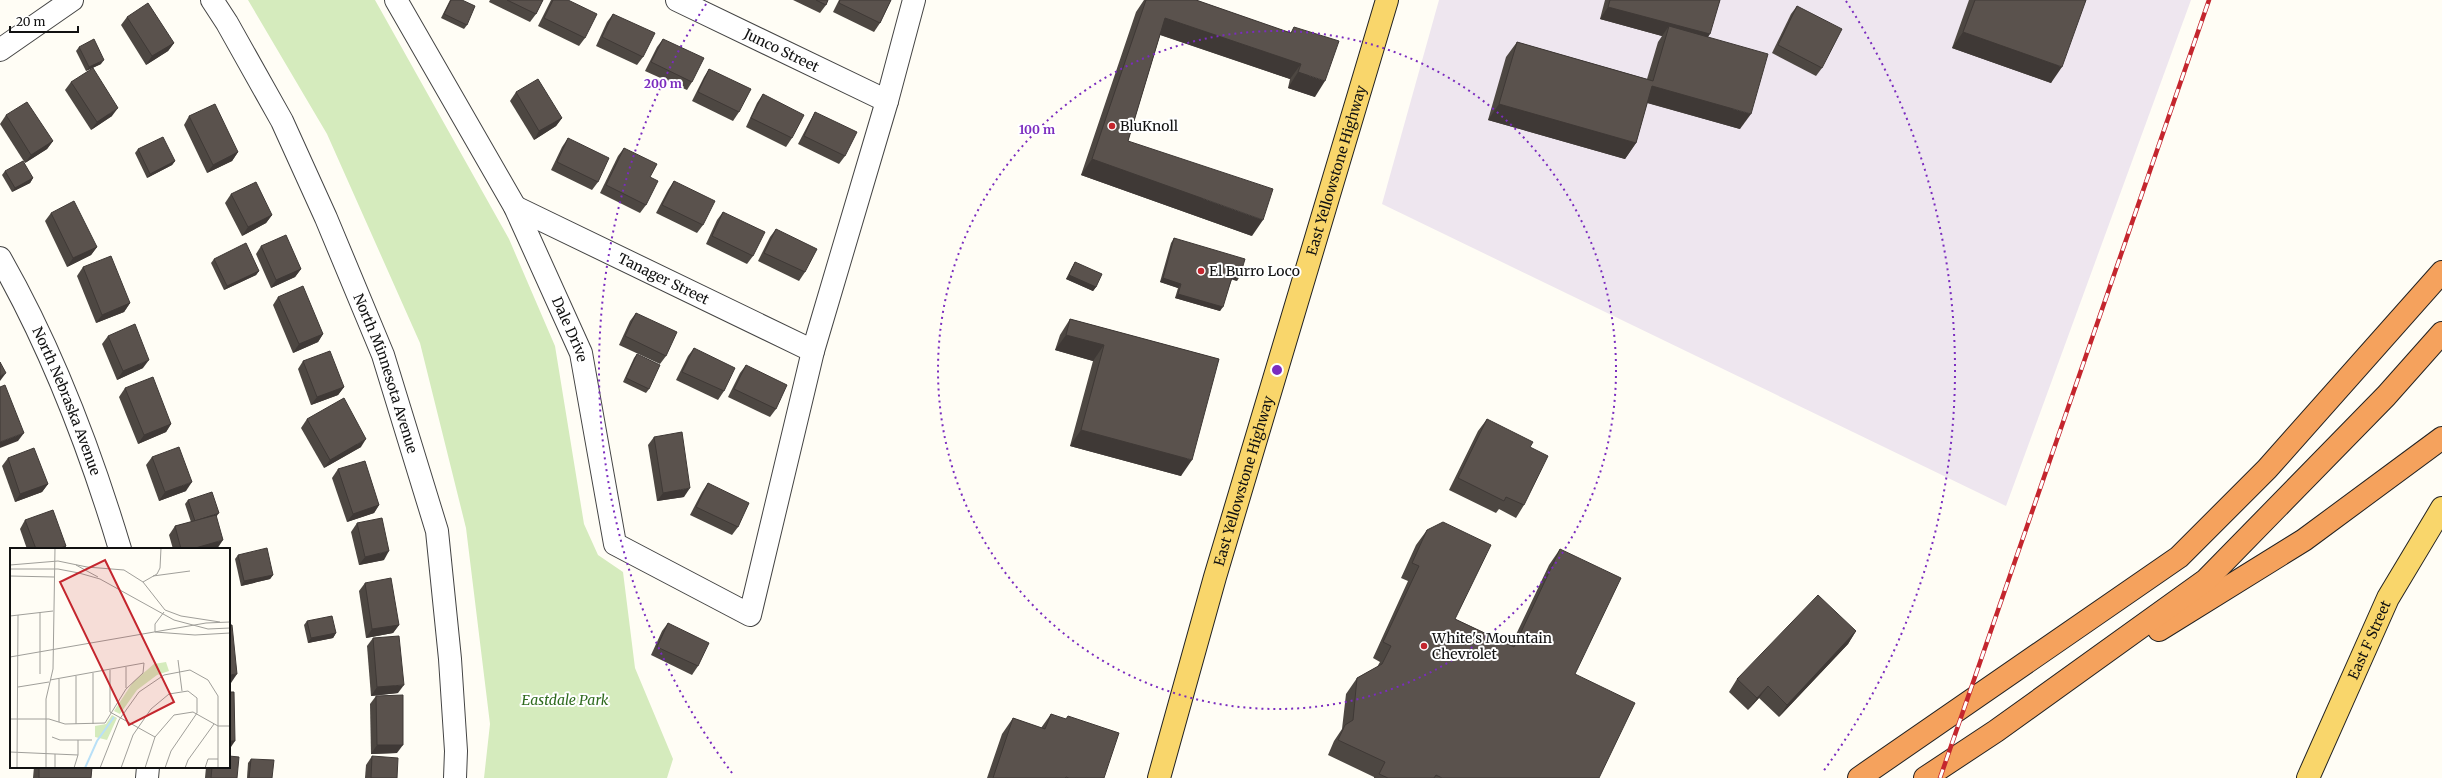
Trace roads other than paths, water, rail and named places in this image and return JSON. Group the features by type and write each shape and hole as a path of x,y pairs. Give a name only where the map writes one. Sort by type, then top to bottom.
{"highway":[{"path":"1859,778 2179,557 2267,469 2442,272"},
{"path":"1996,731 2206,580 2386,396 2442,333"},
{"path":"1925,778 1996,731 2304,540 2442,438"}],"main road":[{"name":"East Yellowstone Highway","path":"1159,778 1215,577 1387,0"},
{"name":"East F Street","path":"2308,778 2388,598 2442,508"}],"street":[{"path":"0,50 72,0"},
{"name":"North Minnesota Avenue","path":"212,0 227,23 282,121 326,218 383,355 437,531 450,659 456,751 455,778"},
{"name":"Dale Drive","path":"396,0 515,207 581,353 615,544 750,615 813,351"},
{"name":"Junco Street","path":"677,0 887,101"},
{"path":"813,351 887,101 914,0"},
{"name":"Tanager Street","path":"515,207 813,351"},
{"name":"North Nebraska Avenue","path":"0,258 22,297 73,412 104,496 120,548"},
{"path":"147,778 148,768"}],"railway":[{"path":"1940,778 2209,0"}],"place":[{"name":"BluKnoll","path":"1112,126"},
{"name":"El Burro Loco","path":"1201,271"},
{"name":"White's Mountain Chevrolet","path":"1424,646"}],"park label":[{"name":"Eastdale Park","path":"565,700"}]}
